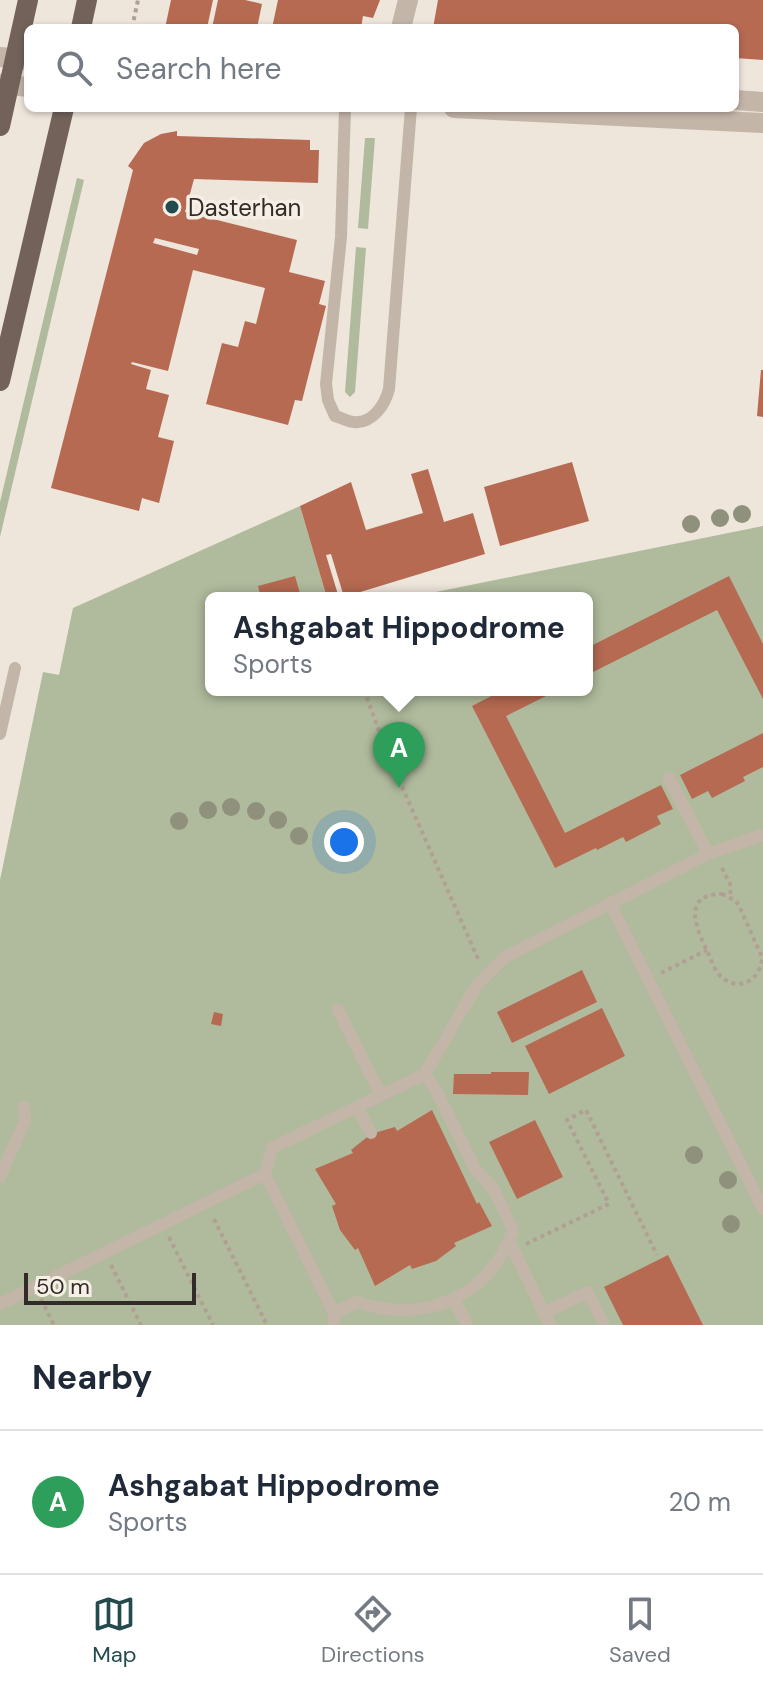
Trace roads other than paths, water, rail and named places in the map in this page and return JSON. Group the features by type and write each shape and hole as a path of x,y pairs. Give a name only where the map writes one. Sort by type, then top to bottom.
{"main road":[{"path":"0,126 12,85 14,58 28,0"},
{"path":"82,24 87,0"},
{"path":"0,381 63,112"}],"street":[{"path":"402,24 408,0"},
{"path":"739,100 763,102"},
{"path":"536,112 763,123"}],"lane":[{"path":"345,112 341,237 326,384 328,400 335,416 355,423 374,416 386,402 389,389 411,112"},
{"path":"0,734 15,668"},
{"path":"669,778 711,853"},
{"path":"425,1074 475,1169 498,1198 513,1230 511,1246 477,1287 455,1301 412,1319 357,1302 334,1319 265,1174 272,1148 425,1074 486,973 505,957 711,853 763,835"},
{"path":"610,903 763,1209"},
{"path":"338,1010 381,1096"},
{"path":"0,1177 25,1121 24,1107"},
{"path":"357,1107 371,1133"},
{"path":"0,1304 265,1174"},
{"path":"511,1246 547,1319 588,1292 604,1325"},
{"path":"455,1301 467,1325"}],"place":[{"name":"Dasterhan","path":"172,207"},
{"name":"Ashgabat Hippodrome","path":"399,788"}]}
